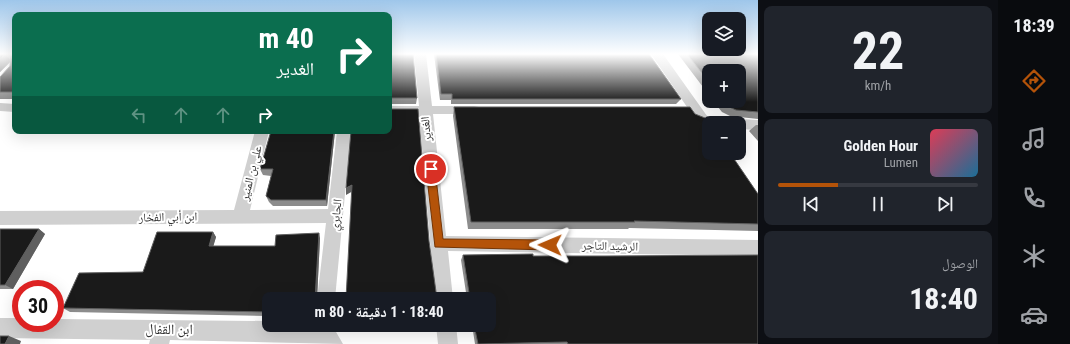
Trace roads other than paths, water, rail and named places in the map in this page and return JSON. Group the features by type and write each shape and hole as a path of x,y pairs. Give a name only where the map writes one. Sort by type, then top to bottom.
{"street":[{"name":"الغدير","path":"421,70 443,292"},
{"path":"668,70 702,119"},
{"path":"0,107 12,108"},
{"path":"392,110 488,110"},
{"path":"679,110 695,110"},
{"path":"746,124 758,125"},
{"name":"علي بن المنير","path":"240,216 261,134"},
{"name":"الجابري","path":"327,292 344,134"},
{"name":"ابن أبي الفخار","path":"0,218 336,216"},
{"name":"الرشيد التاجر","path":"439,243 758,248"},
{"name":"ابن القفال","path":"0,328 162,337 326,334"},
{"path":"447,332 448,344"},
{"path":"307,344 326,334"}]}
